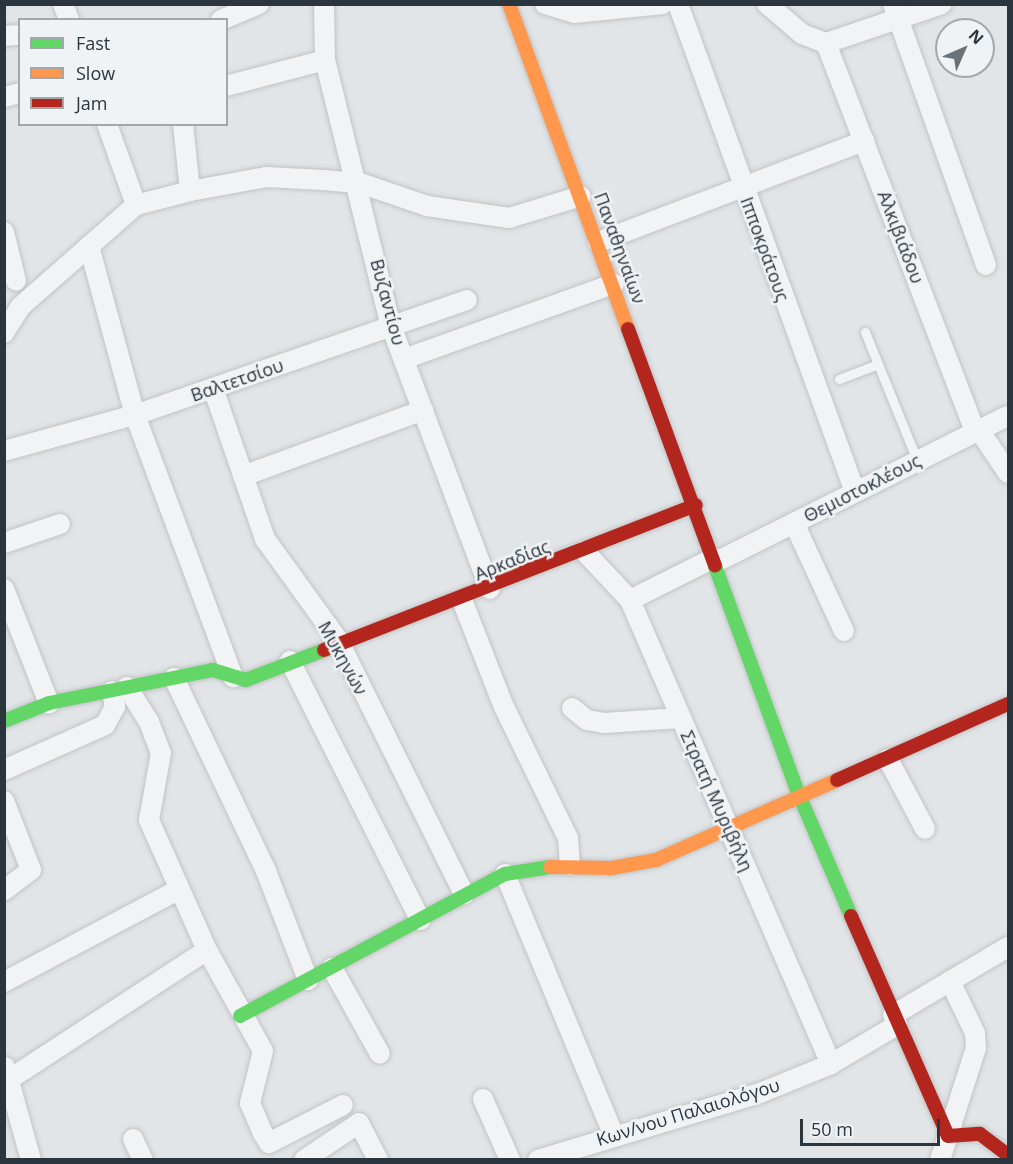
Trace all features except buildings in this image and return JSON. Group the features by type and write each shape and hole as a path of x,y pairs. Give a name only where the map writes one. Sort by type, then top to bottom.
{"street":[{"path":"226,18 259,4"},
{"name":"Βυζαντίου","path":"324,4 325,60 360,183 392,326 490,589"},
{"name":"Παναθηναίων","path":"509,4 696,505 799,795 895,1020 948,1136"},
{"path":"545,4 574,13 663,4"},
{"name":"Ιπποκράτους","path":"678,4 742,187 855,492"},
{"path":"767,4 802,34 826,43 896,13 942,4"},
{"path":"896,13 986,265"},
{"name":"Αλκιβιάδου","path":"826,43 977,430 1008,473"},
{"path":"228,85 325,60"},
{"path":"108,126 136,205"},
{"path":"183,126 190,191"},
{"path":"598,242 864,141"},
{"path":"4,333 31,297 136,205 190,191 266,177 360,183 427,206 509,218 581,196"},
{"path":"4,232 10,277 31,297"},
{"path":"89,246 135,415 232,677"},
{"path":"404,359 614,284"},
{"name":"Βαλτετσίου","path":"4,451 135,415 467,300"},
{"name":"Μυκηνών","path":"213,388 265,539 338,640 464,894"},
{"path":"243,476 423,410"},
{"name":"Θεμιστοκλέους","path":"630,600 794,523 1008,416"},
{"name":"Αρκαδίας","path":"4,721 49,703 213,670 246,680 338,640 462,600 696,505"},
{"path":"794,523 844,631"},
{"path":"4,543 60,524"},
{"name":"Στρατή Μυριβήλη","path":"584,551 630,600 831,1064"},
{"path":"4,589 49,703"},
{"path":"462,600 504,707 568,838 570,865"},
{"path":"290,661 420,920"},
{"path":"174,678 266,871 308,980"},
{"path":"4,770 105,725 115,707 119,689"},
{"path":"119,689 158,741 149,820 178,890 207,950 240,1016 262,1051 250,1103 274,1151 343,1105"},
{"path":"240,1016 505,874 570,865 612,868 656,861 799,795 888,759 1008,704"},
{"path":"572,708 587,720 604,723 681,718"},
{"path":"888,759 925,829"},
{"path":"4,801 31,870 4,890"},
{"path":"505,874 613,1134"},
{"path":"4,982 178,890"},
{"name":"Κων/νου Παλαιολόγου","path":"538,1160 613,1134 738,1101 831,1064 950,981 1008,947"},
{"path":"31,1160 13,1131 7,1073 207,950"},
{"path":"332,968 380,1054"},
{"path":"940,1160 976,1048 975,1033 950,981"},
{"path":"483,1099 510,1160"},
{"path":"304,1160 359,1123 378,1160"},
{"path":"948,1136 980,1134 1008,1155"},
{"path":"133,1138 143,1160"}],"lane":[{"path":"866,332 917,460"},
{"path":"839,379 878,364"}],"traffic: fast":[{"path":"715,566 799,795 851,916"},
{"path":"4,721 49,703 213,670 246,680 324,650"},
{"path":"240,1016 505,874 550,867"}],"traffic: slow":[{"path":"509,4 628,329"},
{"path":"550,867 612,868 656,860 837,780"}],"traffic: jam":[{"path":"628,329 715,566"},
{"path":"324,650 696,505"},
{"path":"837,780 1008,704"},
{"path":"851,916 948,1136 980,1134 1008,1155"}]}
